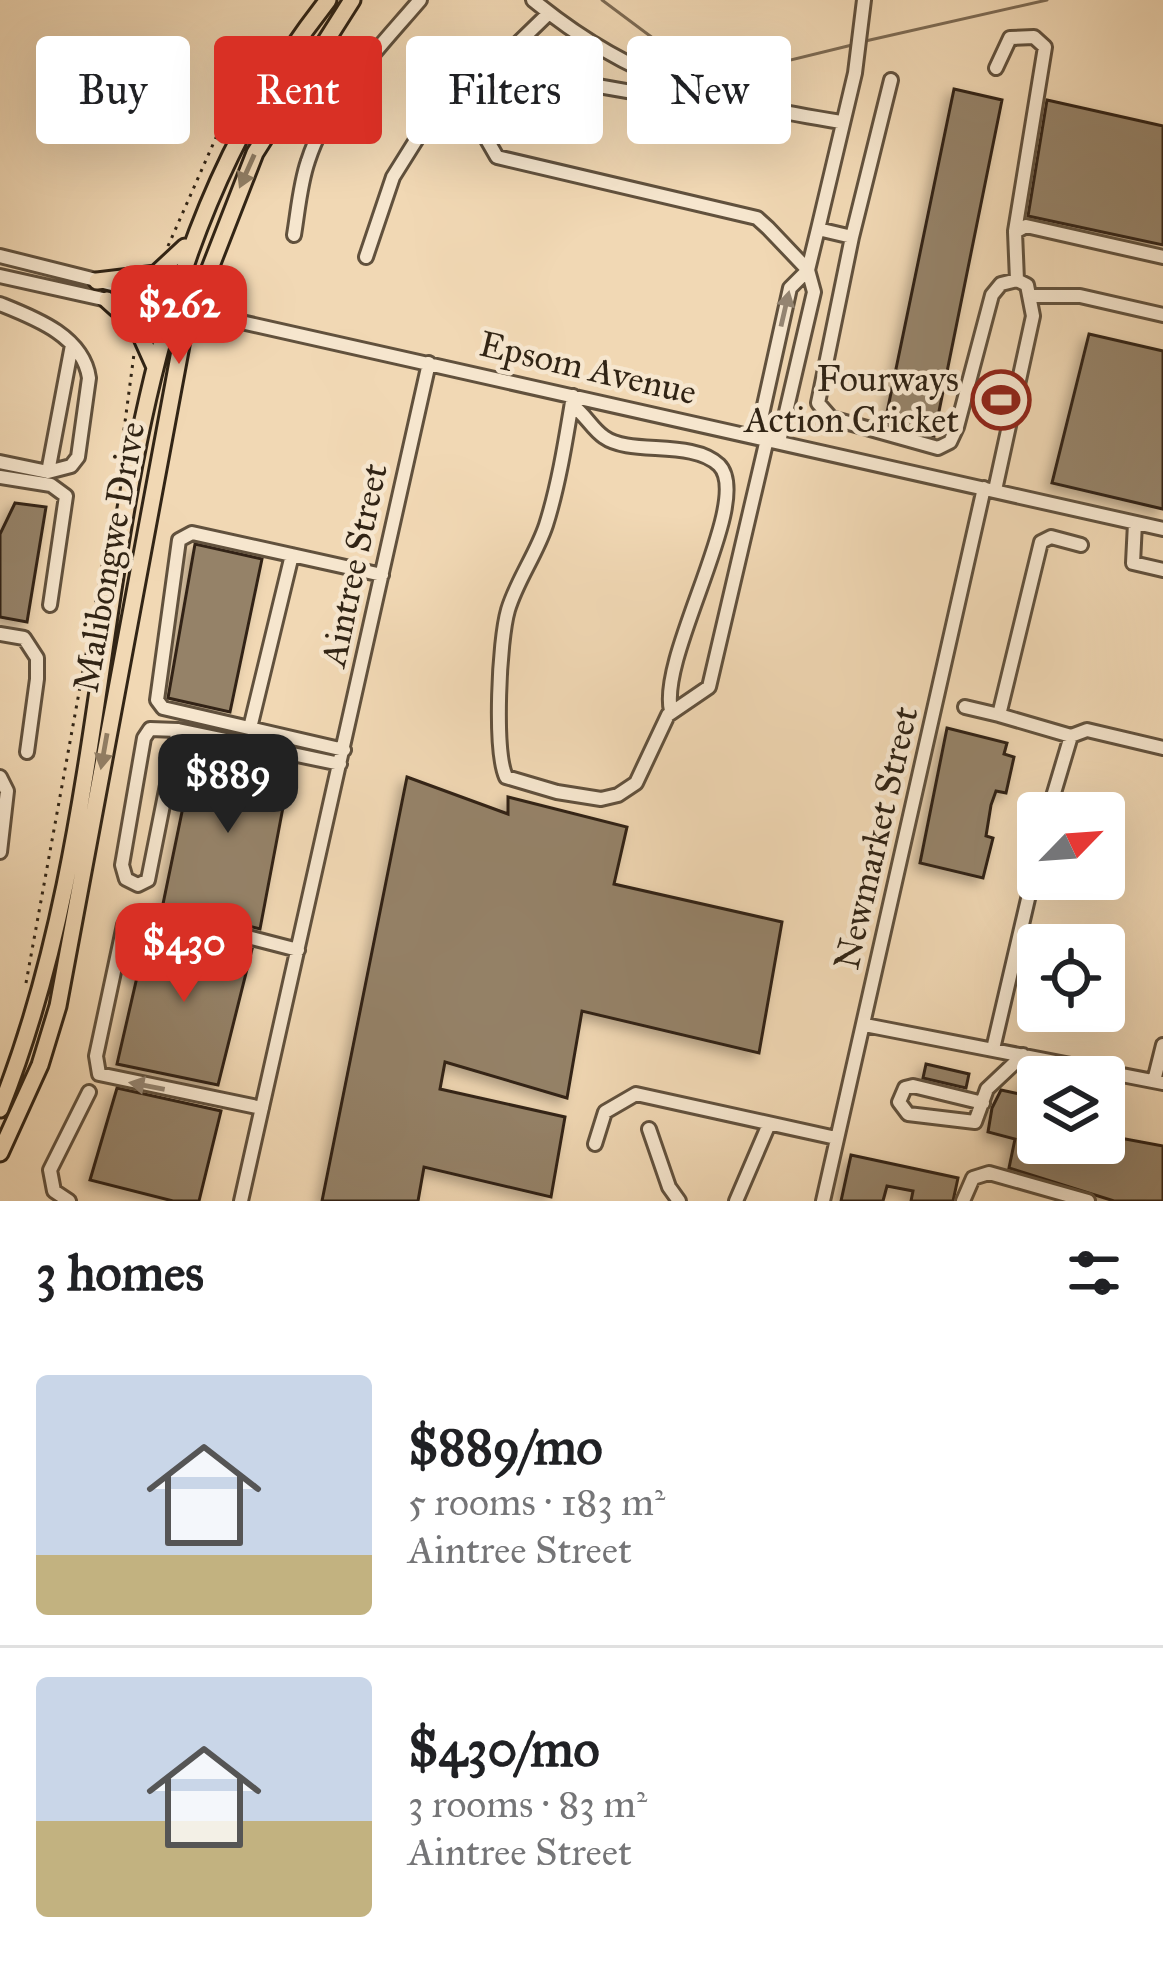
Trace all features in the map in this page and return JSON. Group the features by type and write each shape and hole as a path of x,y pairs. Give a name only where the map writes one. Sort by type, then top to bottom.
{"main road":[{"name":"Malibongwe Drive","path":"0,1153 53,1025 58,953 154,365 169,303 190,241 236,145 328,0"},
{"name":"Malibongwe Drive","path":"0,1109 58,953 162,425 192,308 255,153 352,0"},
{"path":"98,281 155,274 190,241"},
{"path":"107,300 137,327 154,365"}],"street":[{"path":"294,235 308,161 319,137 349,86 420,0"},
{"path":"533,0 587,42 627,61"},
{"path":"768,439 813,303 808,270 855,73 864,0"},
{"path":"525,36 549,13"},
{"path":"996,68 1010,38 1034,37 1045,46 1015,232 1017,280 1032,296 1080,296 1163,314"},
{"path":"891,80 818,403 831,418 938,448 950,442 992,295 1001,284 1017,280"},
{"path":"791,113 841,122"},
{"path":"366,257 411,144"},
{"path":"490,144 497,157 757,218 808,270"},
{"path":"1015,232 1026,226 1163,256"},
{"path":"818,230 852,237"},
{"path":"0,256 192,308"},
{"path":"573,400 548,517 534,561 508,610 500,665 502,768 506,777 524,786 601,799 636,783 671,712 704,692 715,675 768,439 790,288 808,270"},
{"path":"0,276 107,300 169,303"},
{"name":"Newmarket Street","path":"823,1201 990,489 1027,352 1032,296"},
{"path":"0,304 73,345 89,378 78,457 60,472 0,462"},
{"name":"Epsom Avenue","path":"192,308 573,400 1163,529"},
{"path":"48,472 73,345"},
{"name":"Aintree Street","path":"241,1201 429,363"},
{"path":"573,400 604,437 698,455 720,466 726,478 712,558 674,654 668,687 671,712"},
{"path":"0,477 51,484 66,496 50,605"},
{"path":"1135,523 1133,563 1163,570"},
{"path":"342,757 250,728 163,708 158,700 179,540 192,532 382,575"},
{"path":"999,715 1041,542 1051,537 1081,544"},
{"path":"250,728 292,555"},
{"path":"0,634 24,638 37,658 27,752"},
{"path":"965,707 1071,736 1087,730 1163,748"},
{"path":"178,730 148,880 138,885 126,879 122,865 144,738 154,728 178,730 342,757"},
{"path":"1054,792 1071,736"},
{"path":"0,778 8,791 0,853"},
{"path":"993,1049 1028,900"},
{"path":"262,1108 99,1074 96,1055 124,925 151,912 298,950"},
{"path":"865,1025 1159,1082 1163,1045"},
{"path":"983,1103 913,1085 904,1088 899,1102 908,1114 970,1123 979,1119 991,1083 1023,1055"},
{"path":"69,1201 54,1191 50,1170 89,1092"},
{"path":"595,1144 604,1112 636,1094 836,1138"},
{"path":"736,1201 769,1124"},
{"path":"649,1129 669,1187 679,1201"},
{"path":"963,1201 973,1178 989,1174 1088,1201"}],"path":[{"path":"118,476 135,346"},
{"path":"26,986 103,561"}],"building":[{"path":"954,89 1002,100 934,436 885,422"},
{"path":"1047,100 1163,126 1163,245 1028,216"},
{"path":"1089,334 1163,351 1163,509 1052,483"},
{"path":"15,503 46,507 27,622 0,617 0,534"},
{"path":"195,544 262,559 230,712 168,698"},
{"path":"947,728 1007,743 1004,754 1014,757 1006,793 996,791 991,805 986,836 993,838 983,878 920,863"},
{"path":"196,744 291,765 260,929 163,904"},
{"path":"407,777 508,814 508,797 627,827 614,884 782,922 759,1053 582,1011 567,1098 445,1062 440,1089 565,1117 551,1197 424,1167 418,1201 322,1201"},
{"path":"149,925 252,949 218,1085 117,1064"},
{"path":"926,1064 969,1074 966,1088 923,1078"},
{"path":"117,1088 221,1111 199,1201 173,1201 90,1180"},
{"path":"1001,1090 1017,1093 1017,1164 1125,1164 1125,1139 1163,1146 1163,1201 1114,1201 1009,1168 1015,1139 988,1132"},
{"path":"851,1155 958,1178 953,1201 911,1201 913,1191 887,1186 883,1201 841,1201"}],"waterway":[{"path":"602,0 709,80 852,45"},
{"path":"861,42 1047,0"}],"place":[{"name":"Fourways Action Cricket","path":"1001,400"}]}
